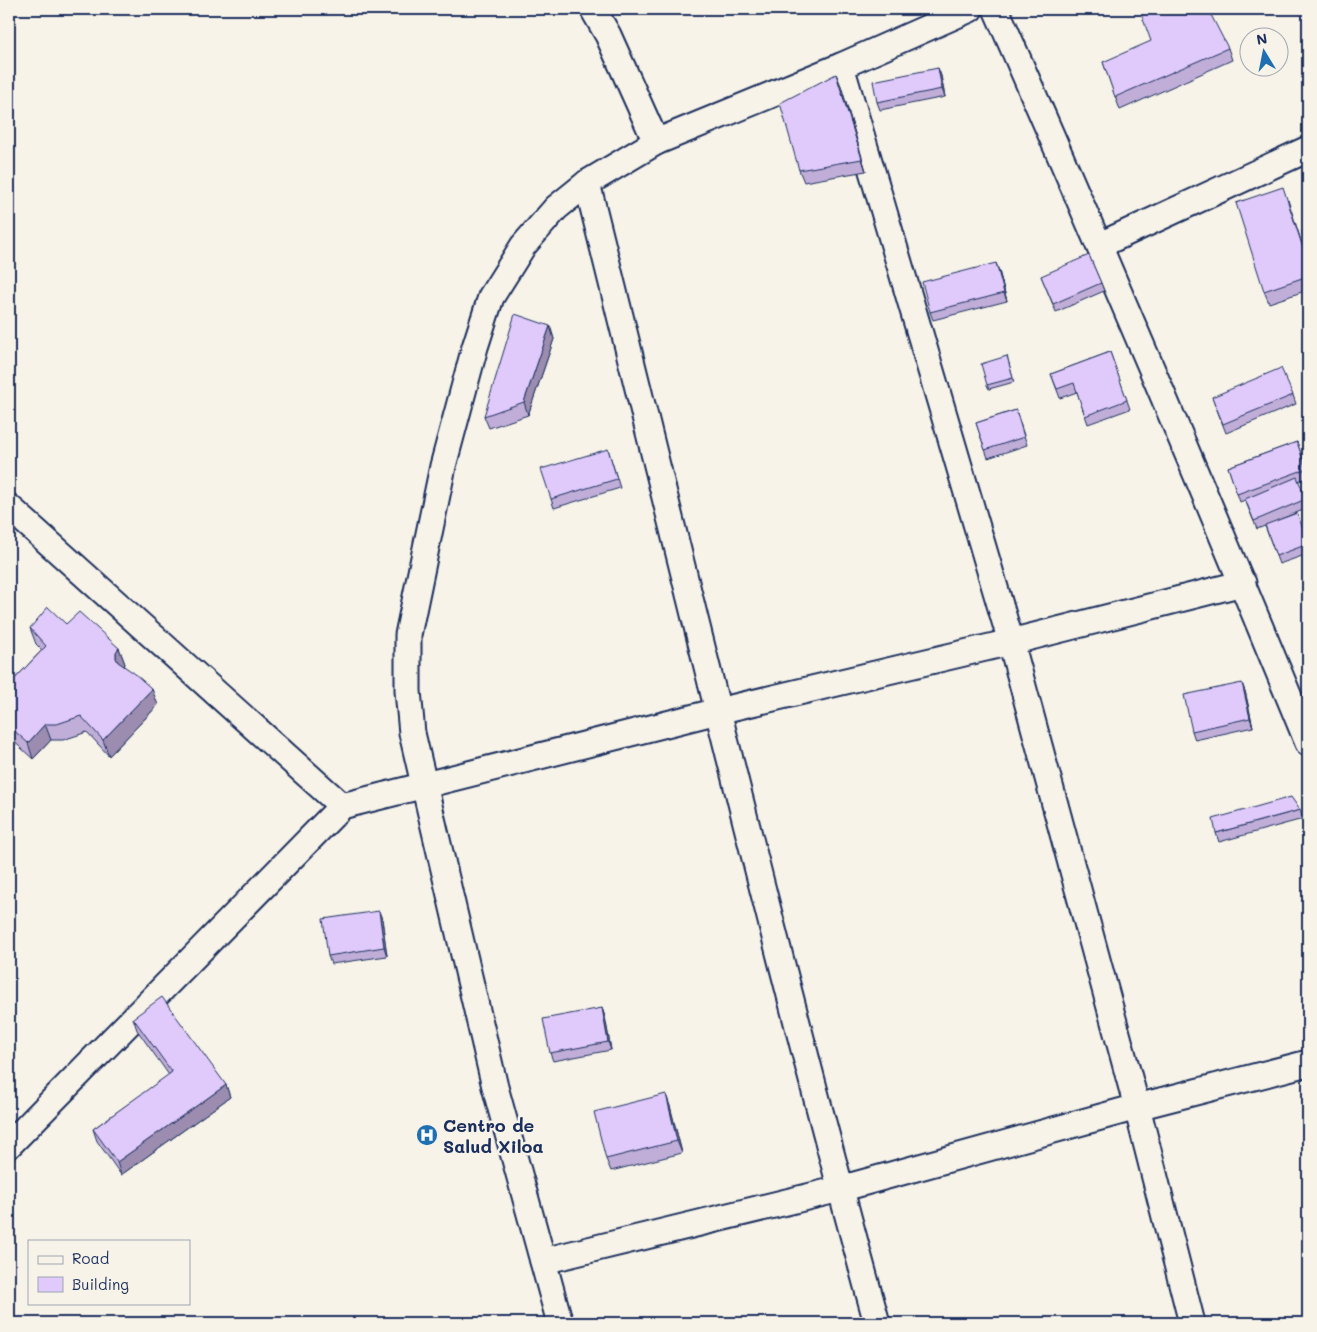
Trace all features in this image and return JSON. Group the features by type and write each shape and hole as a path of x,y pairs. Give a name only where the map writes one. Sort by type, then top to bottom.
{"street":[{"path":"593,9 608,35 656,142"},
{"path":"560,1323 495,1087 412,733 408,691 408,635 443,466 472,356 491,297 523,246 556,208 587,182 656,142 840,66 970,9"},
{"path":"996,9 1100,245 1308,742"},
{"path":"840,66 1010,642 1137,1107 1192,1323"},
{"path":"1100,245 1308,149"},
{"path":"587,182 718,711 840,1189 878,1323"},
{"path":"9,507 342,806"},
{"path":"9,1144 342,806 718,711 1010,642 1243,583"},
{"path":"543,1261 840,1189 1137,1107 1308,1063"}],"building":[{"path":"1146,9 1208,9 1228,48 1115,97 1103,62 1151,41 1140,11"},
{"path":"938,68 942,89 877,102 873,81"},
{"path":"836,74 862,159 799,170 780,103"},
{"path":"1283,187 1308,263 1308,276 1264,291 1236,203"},
{"path":"1308,229 1308,247 1302,231"},
{"path":"1089,255 1101,283 1053,304 1041,276"},
{"path":"996,263 1004,293 930,312 922,282"},
{"path":"515,314 550,326 524,402 484,416"},
{"path":"1110,352 1127,400 1085,416 1074,383 1057,389 1051,374"},
{"path":"1007,356 1013,378 987,385 981,364"},
{"path":"1281,368 1293,395 1223,424 1212,397"},
{"path":"1016,410 1024,437 985,450 976,423"},
{"path":"1297,442 1306,469 1237,494 1228,467"},
{"path":"608,449 617,479 551,499 541,469"},
{"path":"1297,477 1306,499 1254,521 1245,499"},
{"path":"1297,513 1308,544 1276,556 1265,525"},
{"path":"48,607 66,624 79,612 119,648 116,652 118,662 152,689 103,740 81,716 57,724 45,724 28,743 9,726 9,685 46,646 30,628"},
{"path":"1242,683 1250,718 1192,731 1184,695"},
{"path":"1291,797 1300,810 1216,833 1213,819"},
{"path":"379,911 384,947 328,956 323,919"},
{"path":"162,997 226,1085 117,1162 93,1129 172,1072 133,1018"},
{"path":"602,1008 608,1042 550,1053 543,1019"},
{"path":"666,1094 677,1141 606,1159 594,1112"}],"place":[{"name":"Centro de Salud Xiloa","path":"427,1135"}]}
